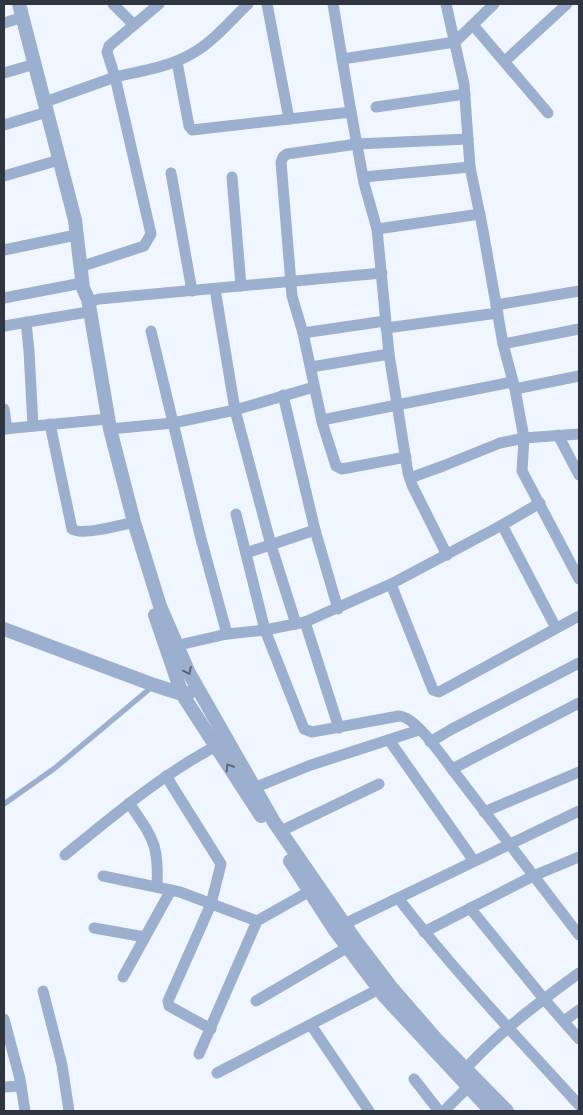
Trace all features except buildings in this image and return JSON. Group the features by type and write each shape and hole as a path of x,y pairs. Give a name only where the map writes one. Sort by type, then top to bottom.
{"street":[{"path":"112,4 134,25"},
{"path":"80,267 144,246 151,234 108,49 109,46 159,4"},
{"path":"4,125 115,77 177,62 194,53 209,41 248,4"},
{"path":"267,4 289,119"},
{"path":"333,4 363,177 377,229 385,325 410,478 447,555"},
{"path":"446,4 465,94 470,167 503,344 524,438 522,471 579,579"},
{"path":"342,59 455,42 494,4"},
{"path":"505,61 567,4"},
{"path":"4,23 21,10 75,220 82,286 80,298 85,308 91,380 105,422 130,523 171,647 182,694 254,788 339,926 348,948 379,989 461,1073 507,1111"},
{"path":"473,24 548,113"},
{"path":"177,62 189,126 192,130 351,112"},
{"path":"4,74 35,64"},
{"path":"376,107 465,94"},
{"path":"406,457 342,469 337,468 322,420 290,282 281,162 286,154 357,144 468,139"},
{"path":"4,176 60,160"},
{"path":"363,177 470,167"},
{"path":"171,173 192,291"},
{"path":"232,177 241,286"},
{"path":"377,229 480,214"},
{"path":"4,250 76,235"},
{"path":"4,326 85,308 99,299 382,274"},
{"path":"4,298 82,286"},
{"path":"215,289 235,410 271,545 339,728"},
{"path":"303,333 385,325 497,309 579,291"},
{"path":"26,322 33,426"},
{"path":"503,344 579,329"},
{"path":"150,331 200,535 227,634"},
{"path":"310,367 389,354"},
{"path":"322,420 397,404 579,376"},
{"path":"4,409 6,429 50,424 105,422 173,423 235,410 314,387"},
{"path":"283,395 315,530 338,608"},
{"path":"50,424 72,529 77,532 130,523"},
{"path":"410,478 500,444 524,438 579,434"},
{"path":"558,435 579,475"},
{"path":"171,647 227,634 265,630 301,623 391,584 502,526 540,503"},
{"path":"236,514 265,630 304,729 312,732 399,716 408,718 452,769 579,935"},
{"path":"502,526 556,628"},
{"path":"246,553 315,530"},
{"path":"391,584 435,692 439,692 579,616"},
{"path":"4,629 154,685 182,694 200,693"},
{"path":"171,647 200,693 221,744 310,891 461,1073 468,1087 491,1111"},
{"path":"430,742 578,668"},
{"path":"452,769 579,703"},
{"path":"254,788 311,765 419,730"},
{"path":"389,740 474,861"},
{"path":"65,855 129,803 166,776 221,744"},
{"path":"484,812 579,772"},
{"path":"166,776 220,860 221,869 211,904 168,1001 169,1006 211,1029"},
{"path":"281,832 379,784"},
{"path":"129,803 151,835 156,849 157,888"},
{"path":"339,926 579,811"},
{"path":"424,932 534,876 579,858"},
{"path":"103,876 171,890 257,921"},
{"path":"123,977 171,890"},
{"path":"199,1054 257,921 310,891"},
{"path":"398,898 424,932 579,1105"},
{"path":"470,908 579,1039"},
{"path":"94,928 145,937"},
{"path":"256,1001 348,948"},
{"path":"461,1073 508,1028 579,973"},
{"path":"216,1073 379,989"},
{"path":"43,991 62,1065 69,1111"},
{"path":"564,1021 579,1010"},
{"path":"4,1019 6,1034 22,1086 25,1111"},
{"path":"311,1025 369,1111"},
{"path":"414,1078 439,1111"},
{"path":"4,1087 22,1086"},
{"path":"444,1111 468,1087"}],"lane":[{"path":"4,804 55,768 154,685"}]}
